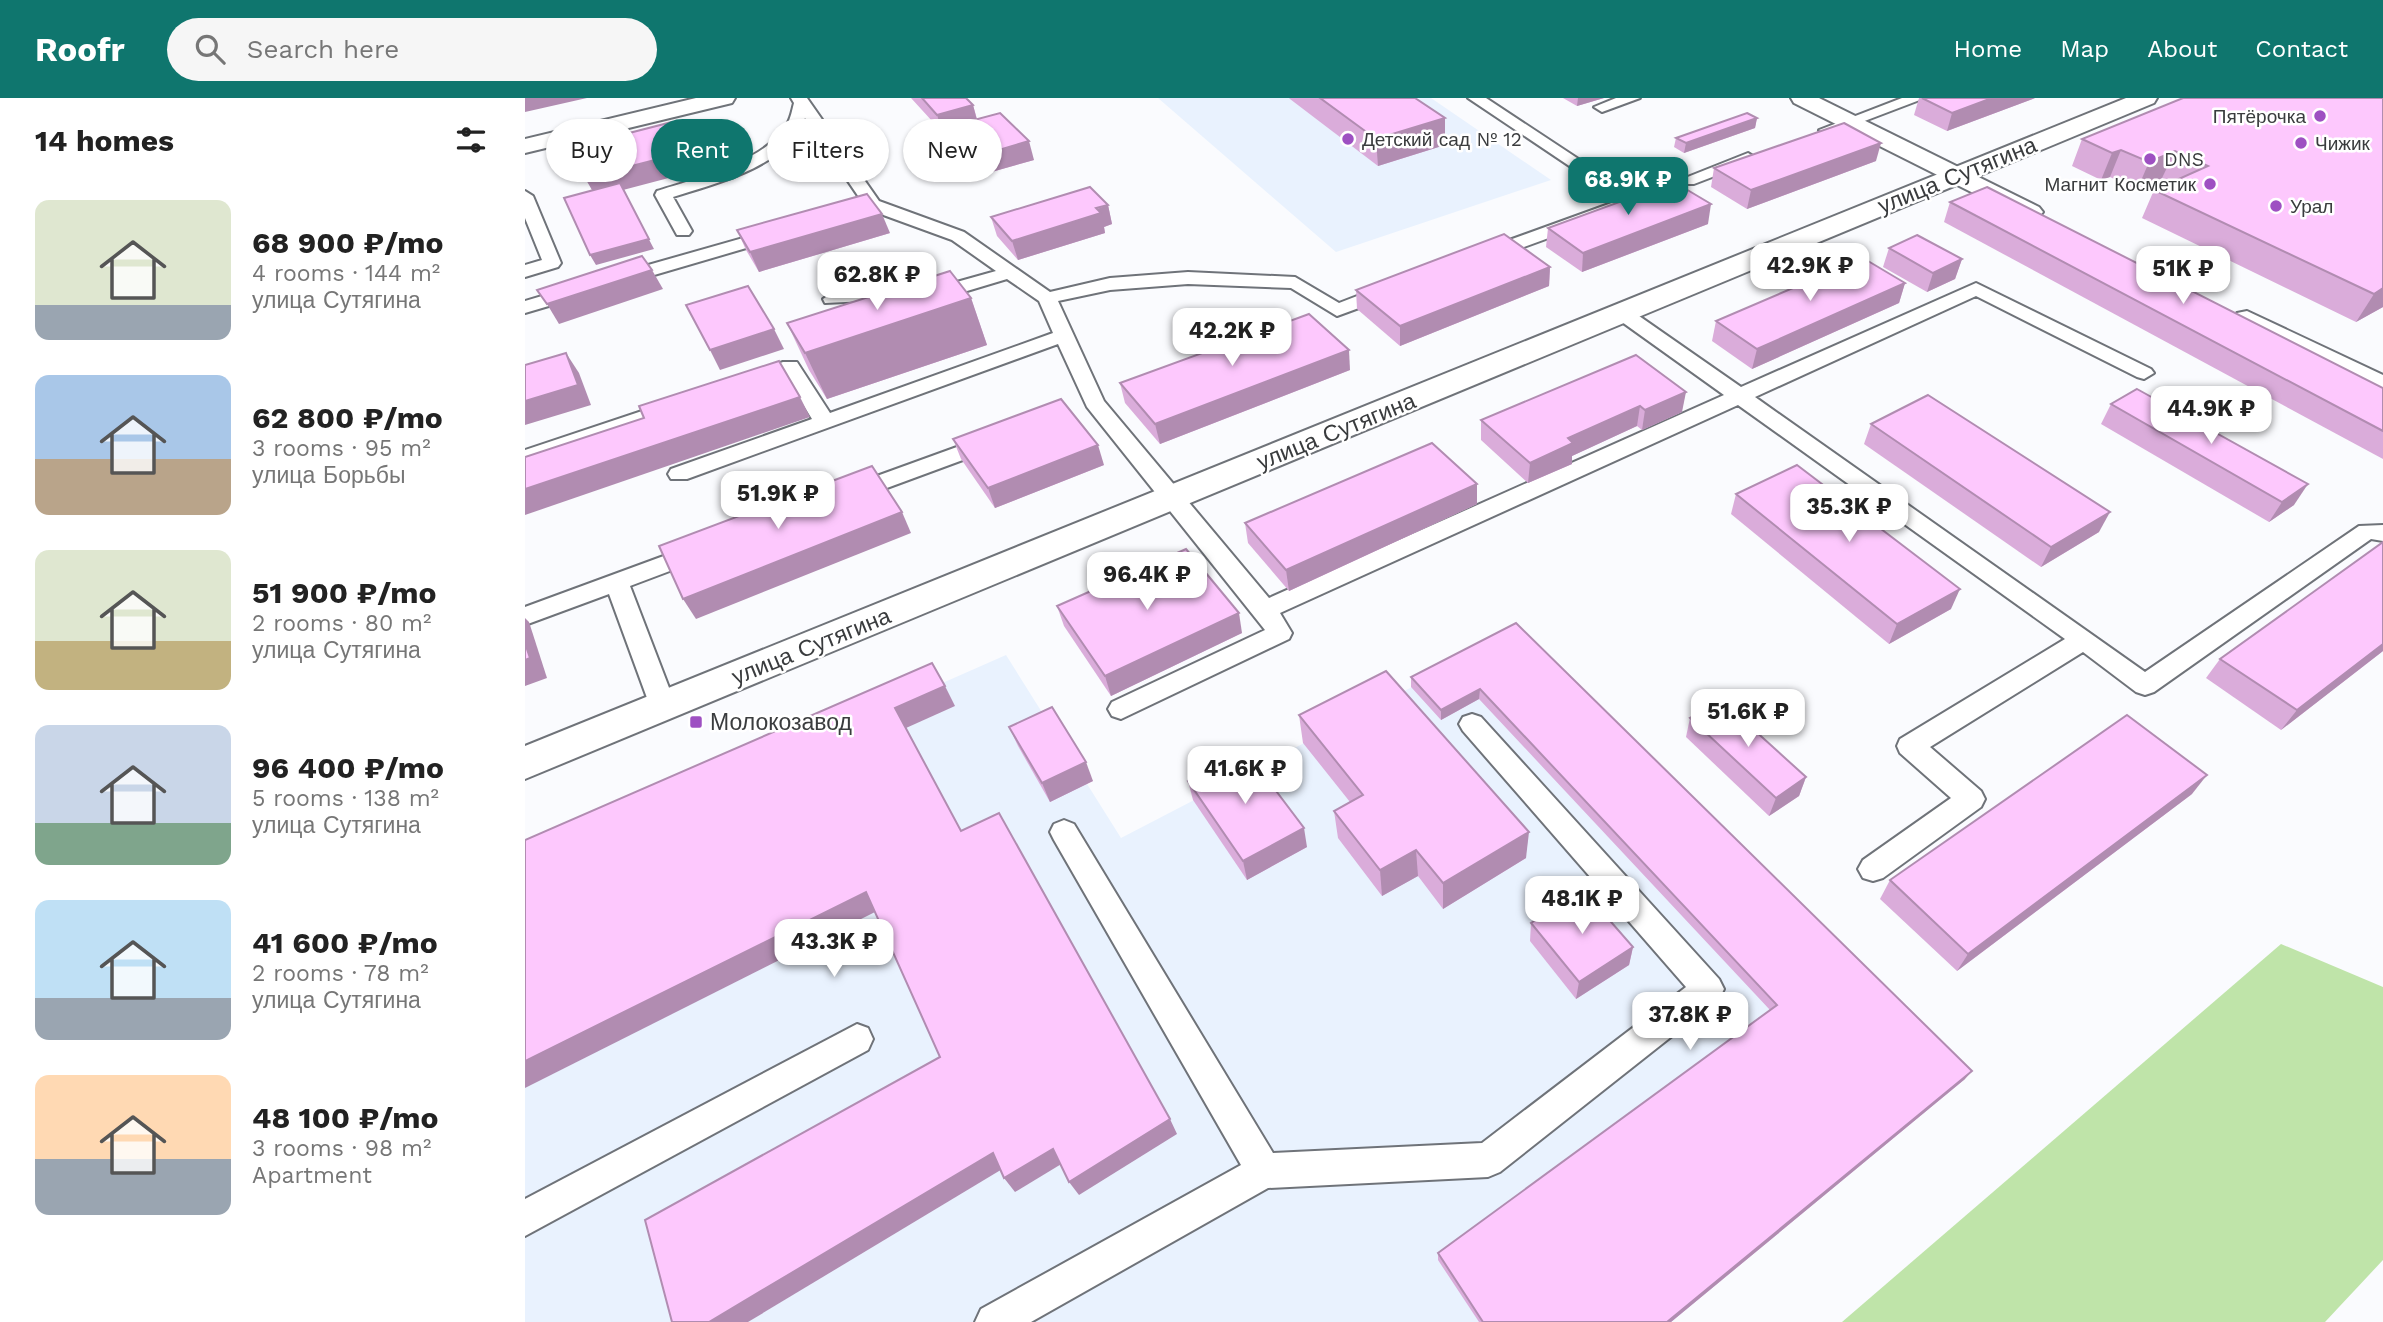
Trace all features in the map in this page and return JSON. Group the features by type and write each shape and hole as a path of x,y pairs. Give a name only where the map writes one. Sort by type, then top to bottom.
{"street":[{"path":"525,146 724,98"},
{"path":"1802,98 2057,225"},
{"name":"улица Сутягина","path":"525,763 1957,176 2130,100"},
{"path":"2220,306 2383,387"}],"lane":[{"path":"1466,262 1633,201 1476,98"},
{"path":"1602,107 1632,98"},
{"path":"1812,135 1917,98"},
{"path":"801,101 867,207 958,236 1047,298 1094,403 1265,610 1280,633 1121,709"},
{"path":"683,231 663,195 707,181 758,157 793,128 801,101"},
{"path":"1688,180 1762,153"},
{"path":"525,196 552,263 525,271"},
{"path":"525,307 793,229"},
{"path":"832,299 947,291 1010,272"},
{"path":"1047,298 1110,284 1188,278 1295,283 1337,310 1401,286"},
{"path":"1265,610 1976,289 2144,373"},
{"path":"1622,313 2145,685 2367,531 2383,533"},
{"path":"679,474 1063,335"},
{"path":"737,384 790,366 825,422"},
{"path":"525,457 697,398"},
{"path":"1068,412 1094,403"},
{"path":"823,504 1016,432"},
{"path":"525,616 720,543"},
{"path":"617,582 663,706"},
{"path":"1873,869 1971,799 1910,746 2084,640"},
{"path":"994,1322 1264,1171 1488,1160 1708,989 1472,724"},
{"path":"1064,832 1264,1171"},
{"path":"525,1218 857,1039"}],"shaded area":[{"name":"Детский сад № 12","path":"1158,98 1431,98 1551,180 1336,252"},
{"path":"1516,633 1965,1079 1671,1322 525,1322 525,867 1006,655 1121,838"}],"green space":[{"path":"2281,944 2383,987 2383,1260 2325,1322 1842,1322"}],"building":[{"path":"922,98 966,98 973,105 937,115"},
{"path":"1320,98 1415,98 1445,118 1376,139"},
{"path":"1922,98 1992,98 1952,113"},
{"name":"Урал","path":"2183,98 2383,98 2383,288 2374,294 2154,190 2208,166 2175,151 2149,162 2121,150 2112,153 2082,139"},
{"path":"1000,113 1029,141 1002,149 1002,119 978,119"},
{"path":"1747,113 1757,118 1686,143 1676,138"},
{"path":"1844,123 1881,143 1751,190 1714,168"},
{"path":"651,127 651,161 637,165 637,131"},
{"path":"1674,182 1711,204 1583,253 1548,228"},
{"path":"620,183 649,239 590,255 564,198"},
{"path":"1090,187 1108,205 1096,208 1101,213 1012,241 991,217"},
{"path":"1987,187 2383,388 2383,431 1950,202"},
{"path":"867,194 882,214 750,252 737,230"},
{"path":"1504,234 1550,267 1400,326 1356,290"},
{"path":"1917,235 1962,259 1933,273 1889,248"},
{"path":"642,256 652,270 547,304 537,290"},
{"path":"1863,258 1905,283 1757,349 1716,321"},
{"path":"950,271 971,298 805,353 787,323"},
{"path":"748,286 774,329 710,350 686,305"},
{"path":"1309,314 1349,350 1155,424 1120,383"},
{"path":"566,353 578,385 525,401 525,365"},
{"path":"1636,355 1686,392 1645,410 1640,406 1568,438 1573,443 1530,463 1481,420"},
{"path":"779,361 800,397 525,489 525,457 644,418 639,406"},
{"path":"2137,389 2308,484 2282,502 2111,404"},
{"path":"1928,395 2110,512 2051,547 1871,424"},
{"path":"1061,399 1098,445 988,488 953,439"},
{"path":"1432,443 1477,484 1286,570 1245,523"},
{"path":"1797,465 1960,589 1897,624 1736,494"},
{"path":"872,466 902,512 683,599 659,546"},
{"path":"2383,542 2383,644 2297,710 2220,659"},
{"path":"1186,549 1239,613 1105,676 1057,606"},
{"path":"1516,623 1972,1071 1667,1322 1483,1322 1438,1253 1777,1005 1480,689 1441,710 1411,677"},
{"path":"525,643 530,658 525,660"},
{"path":"932,663 945,686 895,708 961,831 999,813 1170,1119 1069,1182 1053,1149 1004,1178 993,1153 709,1322 672,1322 645,1220 940,1057 866,892 525,1061 525,840"},
{"path":"1386,671 1529,832 1443,883 1416,850 1380,870 1334,811 1363,795 1299,715"},
{"path":"1721,700 1806,777 1776,798 1690,718"},
{"path":"1052,707 1086,762 1042,783 1009,727"},
{"path":"2127,715 2207,775 1968,954 1890,880"},
{"path":"1246,751 1304,828 1243,861 1188,781"},
{"path":"1584,891 1633,947 1579,982 1531,923"}],"place":[{"name":"Пятёрочка","path":"2320,116"},
{"name":"Детский сад № 12","path":"1348,139"},
{"name":"Чижик","path":"2301,143"},
{"name":"DNS","path":"2150,159"},
{"name":"Магнит Косметик","path":"2210,184"},
{"name":"Урал","path":"2276,206"},
{"name":"Молокозавод","path":"696,722"}]}
